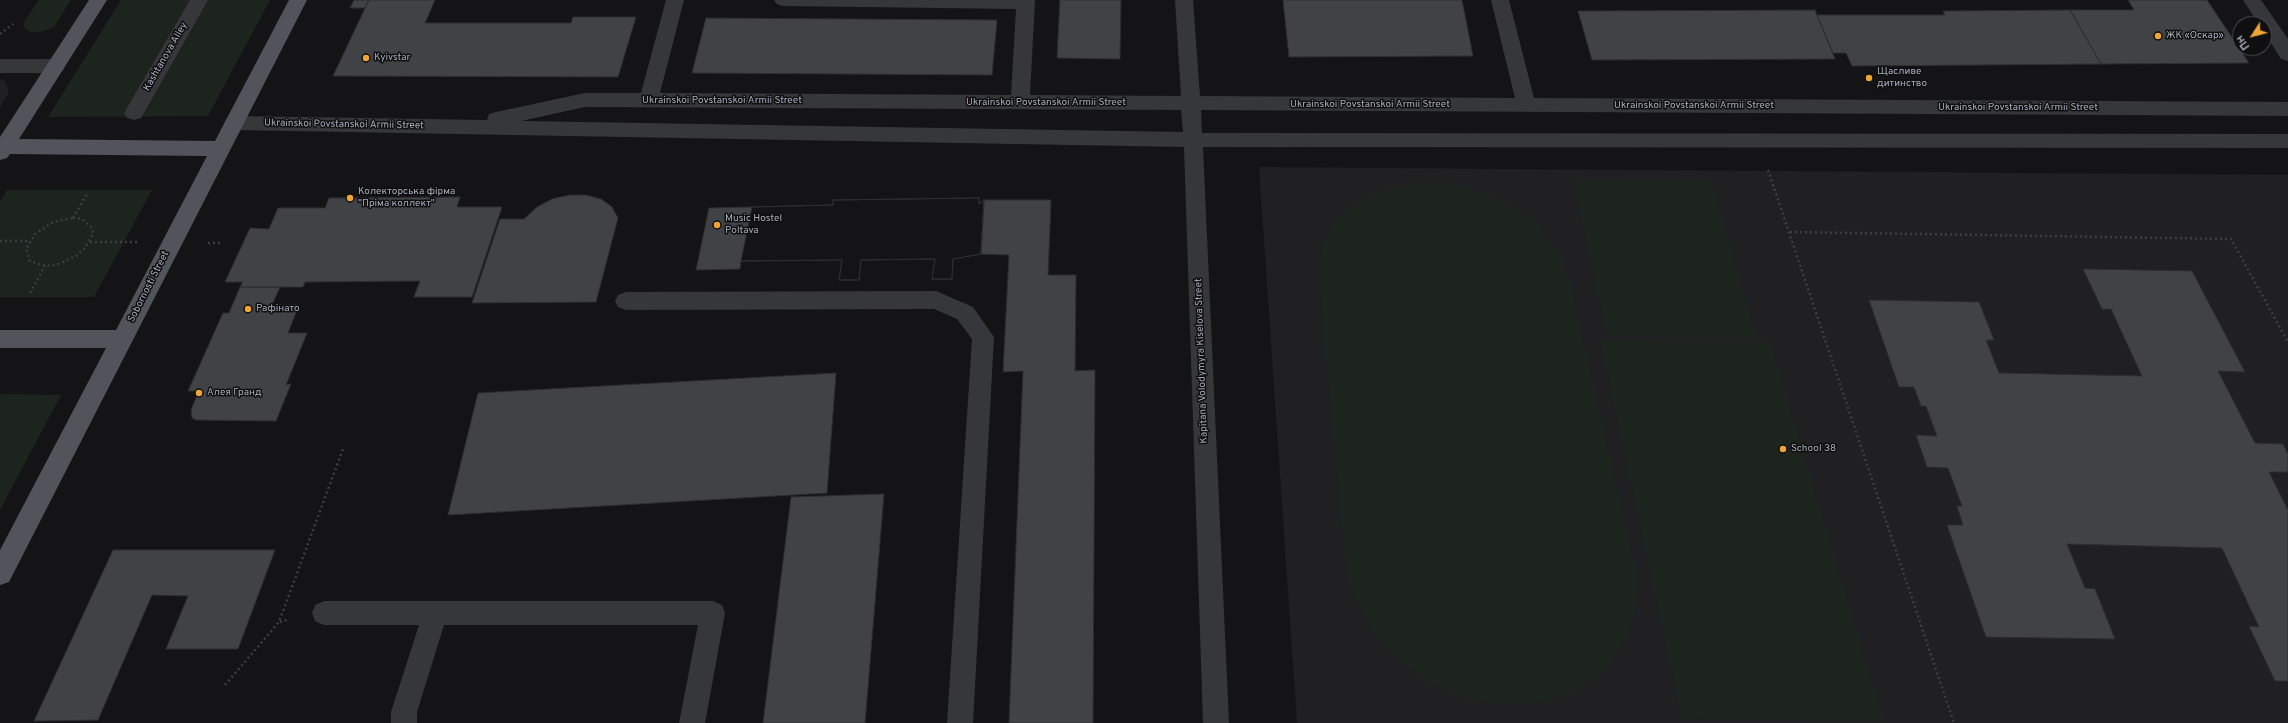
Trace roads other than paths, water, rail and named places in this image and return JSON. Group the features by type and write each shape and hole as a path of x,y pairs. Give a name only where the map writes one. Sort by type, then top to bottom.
{"main road":[{"path":"2,149 98,0"},
{"name":"Sobornosti Street","path":"0,574 298,0"},
{"path":"2,149 220,149"},
{"path":"0,339 122,339"}],"street":[{"name":"Kashtanova Alley","path":"134,113 199,0"},
{"path":"648,101 675,0"},
{"path":"783,0 1026,1 1020,103"},
{"name":"Kapitana Volodymyra Kiselova Street","path":"1184,0 1193,140 1216,723"},
{"path":"1500,0 1526,105"},
{"path":"2252,0 2288,54"},
{"path":"0,66 56,66"},
{"name":"Ukrainskoi Povstanskoi Armii Street","path":"454,127 585,100 2288,109"},
{"name":"Ukrainskoi Povstanskoi Armii Street","path":"234,123 1193,140 2288,141"},
{"path":"626,302 936,300 965,313 983,337 960,723"},
{"path":"324,613 713,613 692,723"},
{"path":"404,723 404,712 435,613"}],"place":[{"name":"ЖК «Оскар»","path":"2158,36"},
{"name":"Kyivstar","path":"366,58"},
{"name":"Щасливе дитинство","path":"1869,78"},
{"name":"Колекторська фірма \"Пріма коллект\"","path":"350,198"},
{"name":"Music Hostel Poltava","path":"717,225"},
{"name":"Рафінато","path":"248,309"},
{"name":"Алея Гранд","path":"199,393"},
{"name":"School 38","path":"1783,449"}]}
